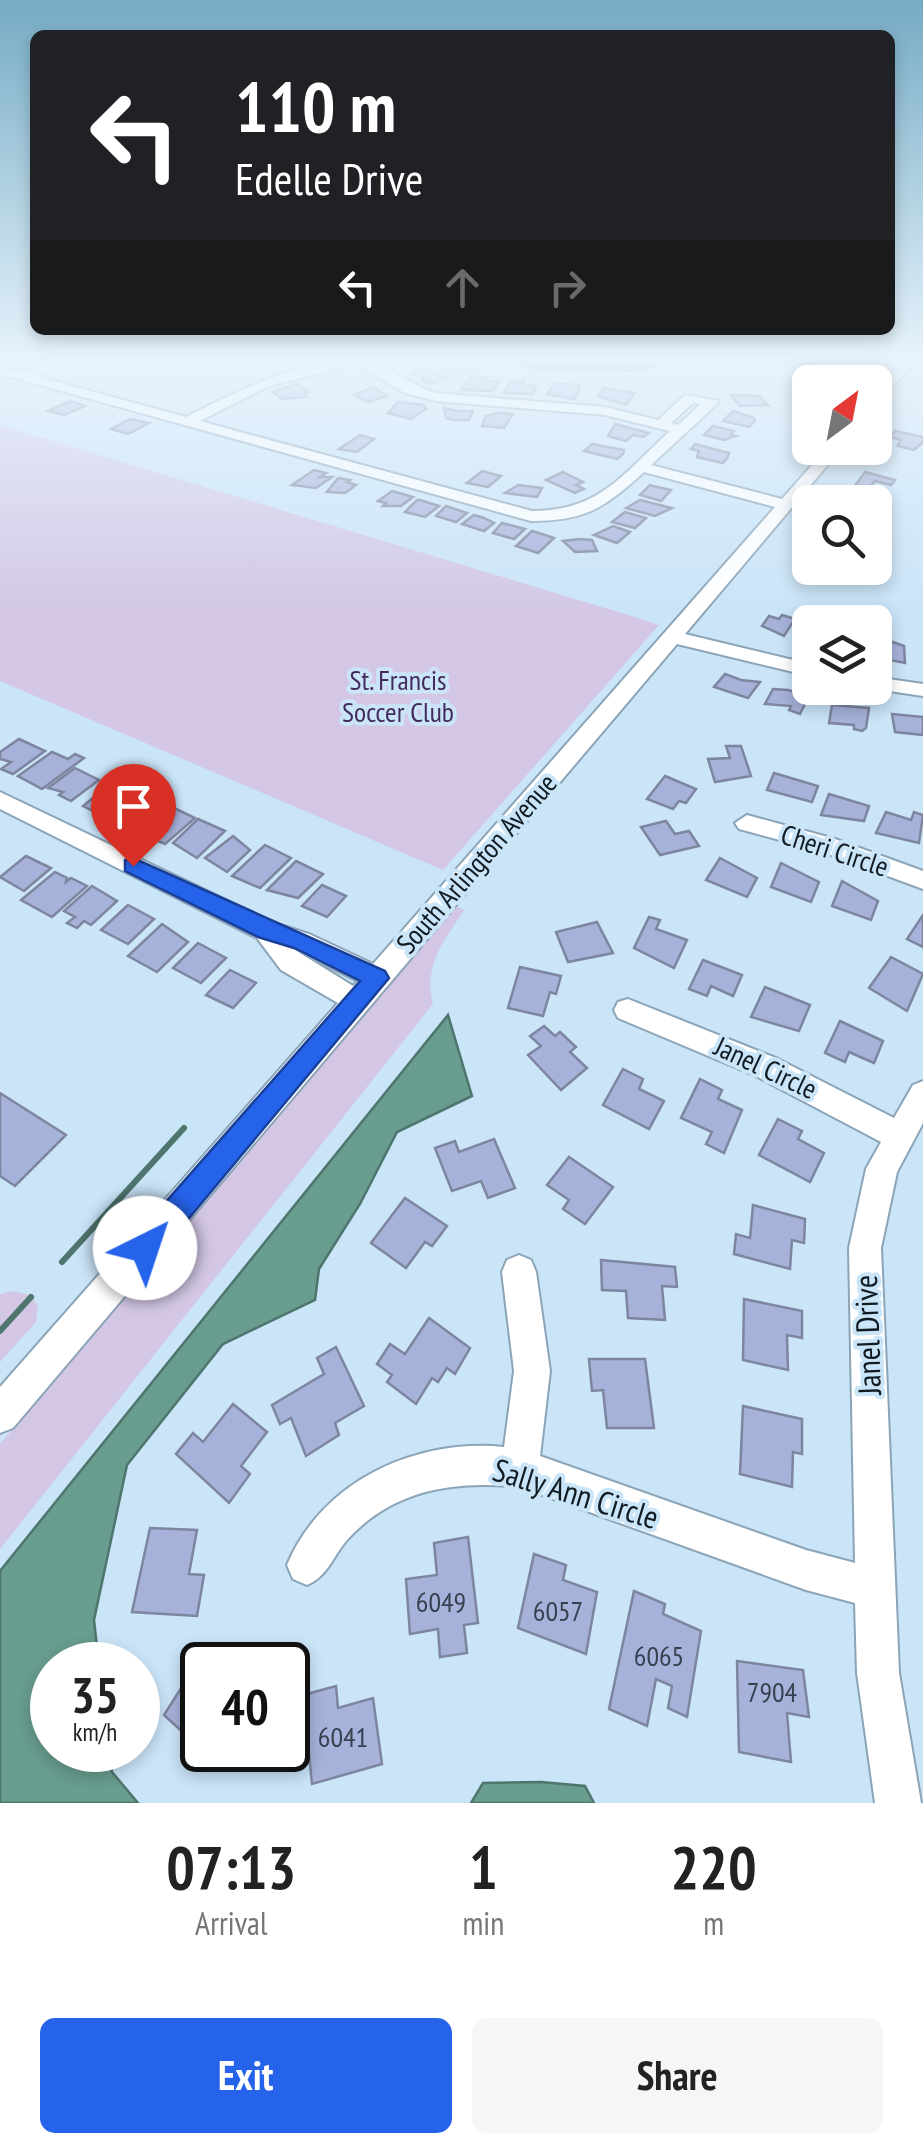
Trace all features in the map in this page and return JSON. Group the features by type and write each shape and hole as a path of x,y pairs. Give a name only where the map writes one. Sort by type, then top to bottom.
{"street":[{"path":"264,443 531,516 568,516 603,501 669,443"},
{"path":"647,463 788,501"},
{"name":"South Arlington Avenue","path":"0,1416 820,465"},
{"path":"678,627 792,664"},
{"path":"892,685 923,690"},
{"path":"0,800 266,931 300,940 377,978"},
{"name":"Cheri Circle","path":"747,823 827,845 923,880"},
{"path":"266,931 290,963 357,1001"},
{"name":"Janel Circle","path":"628,1010 726,1047 808,1085 898,1136"},
{"name":"Janel Drive","path":"875,1588 865,1248 876,1187 898,1136 923,1094"},
{"path":"519,1272 532,1371 520,1468"},
{"name":"Sally Ann Circle","path":"307,1565 319,1539 354,1504 405,1478 454,1464 520,1468 806,1570 875,1588"},
{"path":"875,1588 878,1673 898,1803"}],"green space":[{"name":"St. Francis Soccer Club","path":"0,443 60,443 659,625 443,870 0,681"},
{"path":"450,903 464,910 433,966 433,1004 0,1549 0,1444"},
{"path":"13,1291 30,1295 38,1306 36,1322 0,1362 0,1294"}],"shaded area":[{"path":"448,1015 472,1096 397,1132 360,1204 319,1269 315,1300 223,1344 127,1465 94,1620 96,1642 30,1642 30,1772 112,1772 138,1803 0,1803 0,1571"},
{"path":"483,1783 585,1786 594,1803 471,1803"}],"building":[{"path":"348,443 369,443 357,452 339,449"},
{"path":"922,443 914,450 897,446"},
{"path":"592,444 624,450 623,454 617,459 584,451"},
{"path":"695,444 729,453 723,463 697,457 699,451 691,449"},
{"path":"314,470 326,473 320,477 332,477 316,488 292,485"},
{"path":"482,471 501,476 488,487 467,483"},
{"path":"563,472 583,482 576,485 584,489 575,493 546,480"},
{"path":"865,472 895,480 891,485 875,481 872,485 855,485"},
{"path":"338,478 356,485 345,493 327,492"},
{"path":"518,485 542,488 537,497 505,493"},
{"path":"650,485 671,490 661,501 640,495"},
{"path":"392,491 413,497 401,506 383,506 386,503 378,501"},
{"path":"417,500 439,506 425,517 405,512"},
{"path":"640,500 672,508 655,516 626,508"},
{"path":"446,506 467,513 456,522 436,516"},
{"path":"625,512 646,518 635,528 612,522"},
{"path":"474,515 494,523 484,531 462,524"},
{"path":"502,523 525,529 514,539 493,533"},
{"path":"613,526 630,532 617,543 594,535"},
{"path":"532,531 554,538 538,553 516,546"},
{"path":"592,540 597,551 575,552 563,541"},
{"path":"782,615 792,618 784,636 762,626 769,616 779,619"},
{"path":"892,642 904,646 905,663 892,660"},
{"path":"725,674 760,682 748,698 714,687"},
{"path":"773,689 792,691 792,705 804,705 800,714 789,710 791,706 765,704"},
{"path":"832,705 869,708 862,731 854,729 854,725 829,723"},
{"path":"892,714 923,717 923,735 895,732"},
{"path":"19,739 45,751 13,774 1,769 11,762 0,759 0,752"},
{"path":"726,746 741,746 751,776 715,782 708,759 730,758"},
{"path":"52,752 68,759 75,754 84,758 42,789 18,776"},
{"path":"75,768 99,780 71,801 59,795 63,792 48,788"},
{"path":"774,773 818,786 812,802 767,790"},
{"path":"665,776 696,789 686,803 679,801 673,809 647,799"},
{"path":"114,781 134,790 103,816 83,806"},
{"path":"829,794 869,806 864,821 821,815"},
{"path":"132,799 158,811 135,831 109,819"},
{"path":"170,806 195,818 165,844 151,838 157,832 147,827"},
{"path":"886,812 911,820 914,812 923,815 919,843 876,833"},
{"path":"198,819 225,831 197,858 173,843"},
{"path":"666,821 675,834 689,831 699,846 660,855 641,827"},
{"path":"233,836 250,850 227,872 205,858"},
{"path":"265,845 291,858 260,888 232,876"},
{"path":"26,856 51,868 24,891 0,877"},
{"path":"720,858 757,878 747,897 706,880"},
{"path":"296,861 323,874 298,898 267,890"},
{"path":"781,863 819,882 811,902 771,887"},
{"path":"55,872 67,878 66,882 71,878 87,886 52,917 21,900"},
{"path":"842,881 878,901 871,920 832,906"},
{"path":"322,885 346,896 327,917 302,906"},
{"path":"92,886 117,901 91,925 84,921 77,928 67,923 75,917 64,911"},
{"path":"128,905 154,919 128,944 101,930"},
{"path":"923,915 923,947 907,939"},
{"path":"649,917 660,920 656,929 687,940 674,968 634,948"},
{"path":"597,922 613,953 568,962 556,932"},
{"path":"162,924 188,942 157,972 128,956"},
{"path":"198,943 226,958 201,983 173,968"},
{"path":"891,957 923,974 907,1011 869,988"},
{"path":"703,960 742,975 733,996 711,986 707,996 689,989"},
{"path":"520,967 561,976 556,994 550,992 543,1016 508,1008"},
{"path":"230,970 256,983 233,1008 206,995"},
{"path":"765,987 810,1005 799,1031 751,1017"},
{"path":"840,1021 883,1041 874,1063 849,1052 845,1062 825,1053"},
{"path":"544,1026 555,1036 560,1032 576,1047 570,1052 587,1068 561,1090 528,1055 541,1046 530,1036"},
{"path":"623,1069 643,1079 639,1089 664,1101 649,1129 603,1105"},
{"path":"700,1079 722,1090 718,1099 742,1110 724,1153 706,1144 712,1132 681,1118"},
{"path":"0,1093 66,1135 15,1186 0,1176"},
{"path":"778,1119 802,1131 798,1139 824,1153 810,1182 759,1155"},
{"path":"494,1139 515,1188 488,1198 481,1181 452,1191 435,1148 455,1141 459,1152"},
{"path":"569,1157 613,1187 585,1224 563,1209 569,1200 547,1185"},
{"path":"405,1198 447,1226 432,1246 425,1242 406,1268 371,1243"},
{"path":"753,1205 805,1219 804,1243 792,1240 790,1269 734,1254 736,1234 750,1238"},
{"path":"601,1260 675,1267 677,1287 662,1286 665,1320 628,1318 626,1291 602,1290"},
{"path":"744,1299 802,1311 802,1338 787,1335 788,1370 743,1360"},
{"path":"429,1318 470,1348 455,1374 447,1368 438,1382 432,1378 416,1404 387,1382 392,1375 377,1364 390,1344 405,1354"},
{"path":"336,1347 364,1406 335,1423 339,1435 306,1456 291,1418 280,1424 272,1405 324,1374 317,1358"},
{"path":"589,1359 645,1359 654,1428 607,1428 603,1390 592,1391"},
{"path":"233,1404 267,1432 241,1466 250,1474 229,1503 176,1454 193,1433 203,1442"},
{"path":"743,1406 802,1419 802,1454 793,1452 792,1487 740,1474"},
{"path":"150,1528 197,1530 189,1574 204,1575 197,1616 132,1612"},
{"path":"468,1537 478,1623 464,1625 467,1653 440,1657 438,1629 410,1634 406,1579 437,1575 434,1543"},
{"path":"534,1554 566,1565 563,1580 597,1592 586,1654 518,1628"},
{"path":"634,1591 665,1604 663,1614 701,1631 687,1717 668,1708 672,1686 656,1679 647,1726 609,1709"},
{"path":"737,1661 803,1670 809,1717 787,1713 791,1762 739,1752"},
{"path":"336,1686 338,1708 373,1698 382,1764 312,1784 310,1693"},
{"path":"180,1690 180,1730 164,1715"}],"waterway":[{"path":"62,1262 184,1128"},
{"path":"0,1331 31,1297"}],"route":[{"path":"133,866 266,931 300,940 377,978 145,1248"}]}
